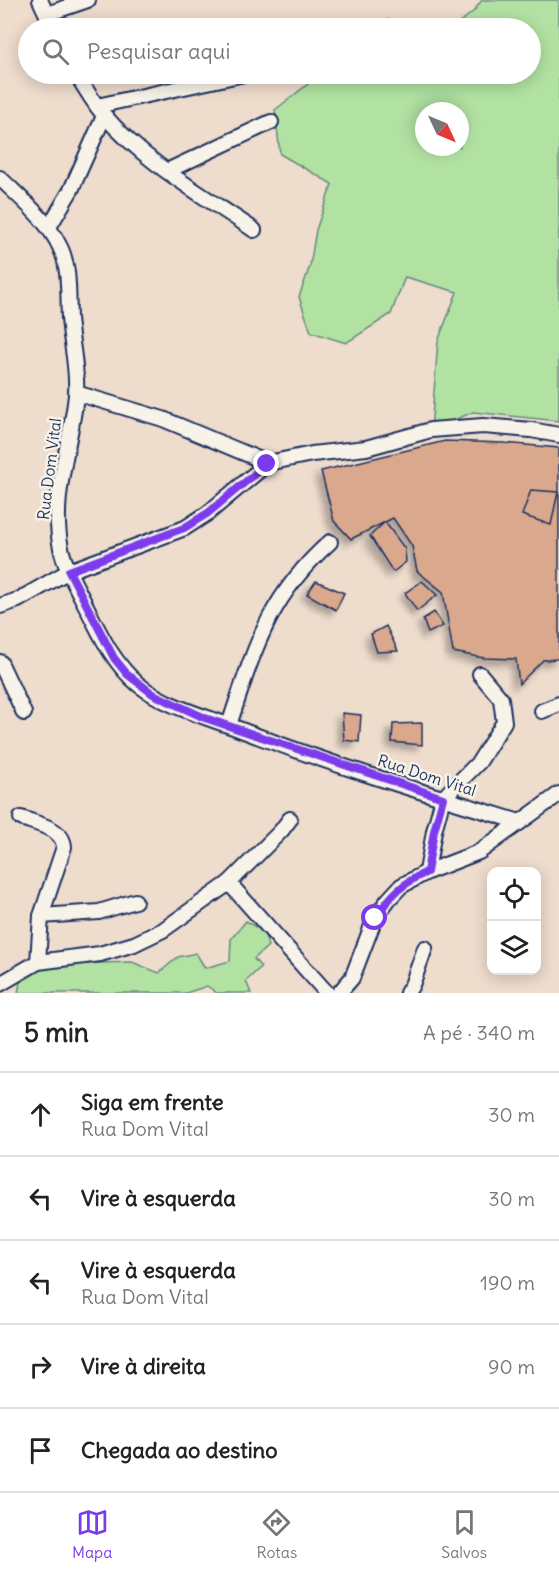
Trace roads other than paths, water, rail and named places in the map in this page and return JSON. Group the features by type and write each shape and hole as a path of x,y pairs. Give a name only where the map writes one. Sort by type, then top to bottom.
{"street":[{"path":"40,0 49,18"},
{"path":"47,14 88,0"},
{"path":"83,84 101,111 135,146 167,171 254,230"},
{"path":"101,111 205,84"},
{"path":"49,227 71,190 101,111"},
{"path":"167,171 271,122"},
{"name":"Rua Dom Vital","path":"0,178 49,227 61,249 67,281 76,393 61,486 58,526 61,550 69,571 114,658 127,674 153,694 205,718 520,822"},
{"path":"76,393 163,419 267,464"},
{"path":"0,606 27,596 69,571 184,528 208,513 267,464 312,454 366,448 431,430 483,426 559,435"},
{"path":"229,725 265,625 301,570 330,542"},
{"path":"0,662 24,713"},
{"path":"427,872 434,831 443,798 479,762 504,722 501,699 480,674"},
{"path":"542,711 559,704"},
{"path":"339,993 351,978 375,918 401,886 427,872 479,852 559,794"},
{"path":"21,818 58,833 63,838 64,847 42,916 38,962"},
{"path":"0,984 38,962 100,954 134,945 163,930 229,882 281,831 290,819"},
{"path":"229,882 327,993"},
{"path":"42,916 90,913 135,902"},
{"path":"407,993 425,948"}]}
